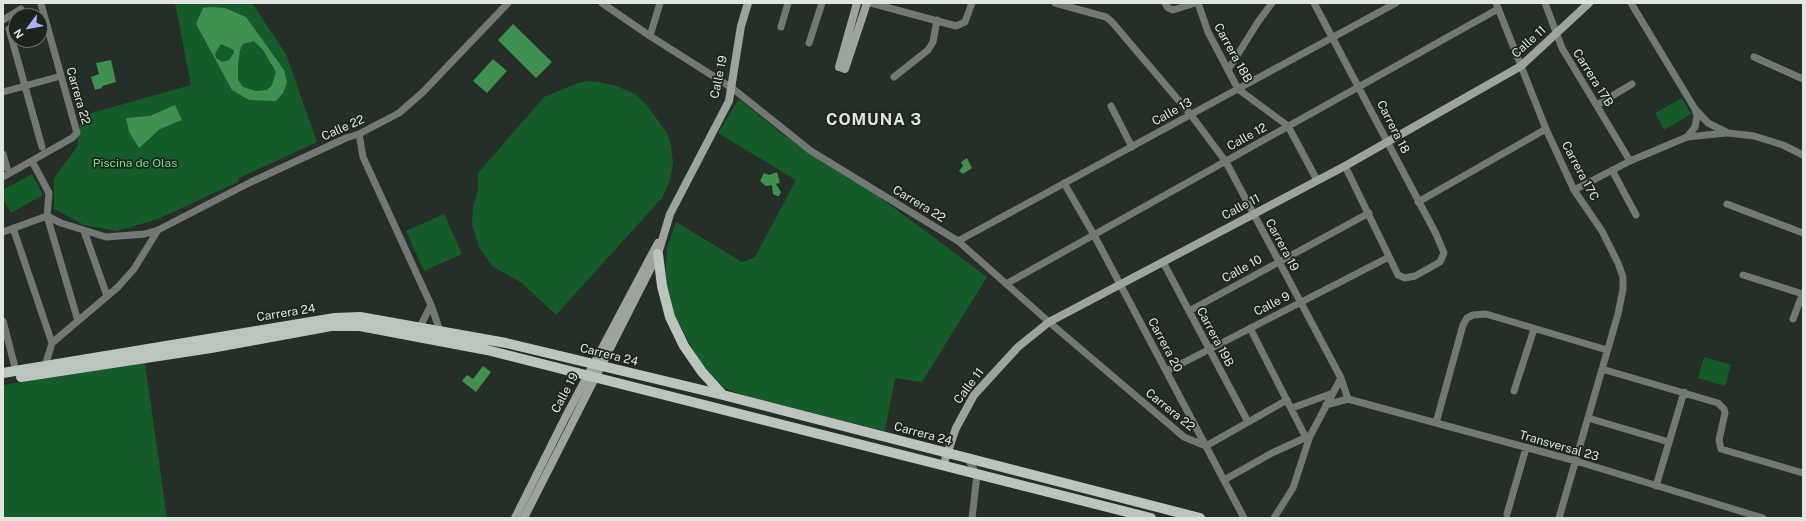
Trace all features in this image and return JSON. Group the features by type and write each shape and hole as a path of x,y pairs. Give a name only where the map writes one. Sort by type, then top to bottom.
{"main road":[{"path":"658,254 662,286 670,317 684,346 702,372 724,396"},
{"name":"Carrera 24","path":"3,373 335,318 360,317 506,343 724,396 1200,518"},
{"name":"Carrera 24","path":"3,380 211,348 331,326 360,326 438,340 592,377 1151,518"}],"street":[{"name":"Calle 22","path":"47,216 61,223 106,237 145,234 158,230 251,182 346,138 359,134 399,113 423,92 508,3"},
{"name":"Carrera 22","path":"602,3 650,36 732,88 811,151 958,241 1174,430 1190,440 1206,446"},
{"path":"650,36 660,3"},
{"name":"Calle 19","path":"623,315 658,254 670,214 729,101 740,26 748,3"},
{"path":"781,27 788,3"},
{"path":"809,43 822,3"},
{"path":"857,3 839,67 845,69 867,3"},
{"path":"871,3 960,25 967,18 972,3"},
{"name":"Carrera 19","path":"1055,3 1106,17 1190,115 1226,162 1341,378"},
{"path":"1165,3 1170,9 1175,10 1195,3"},
{"name":"Carrera 18B","path":"1198,3 1208,32 1238,89 1288,126 1317,180"},
{"path":"1228,70 1258,22 1272,3"},
{"name":"Carrera 18","path":"1314,3 1443,249 1444,256 1440,262 1415,276 1405,278 1398,275 1389,257"},
{"name":"Calle 13","path":"958,241 1396,3"},
{"name":"Carrera 17B","path":"1546,3 1562,48 1630,161"},
{"name":"Calle 11","path":"943,466 946,453 956,428 974,395 1018,347 1049,322 1345,166 1521,66 1589,3"},
{"path":"1631,3 1695,109 1708,123 1715,128 1728,133"},
{"name":"Carrera 22","path":"3,177 72,138 77,133 41,4"},
{"name":"Carrera 17C","path":"1497,6 1546,129 1574,190 1602,231 1618,262 1623,277 1623,289 1560,518"},
{"name":"Calle 12","path":"1006,284 1359,87 1497,6"},
{"path":"894,77 928,50 932,42 937,20"},
{"path":"14,48 42,147"},
{"path":"1754,57 1803,79"},
{"path":"3,92 61,76"},
{"path":"1597,105 1632,84"},
{"path":"1111,106 1132,147"},
{"path":"1688,137 1695,128 1697,116 1695,109"},
{"path":"1418,202 1546,129"},
{"path":"1574,190 1630,161 1688,137 1728,133 1754,136 1783,145 1803,155"},
{"path":"359,134 363,157 431,305 440,331"},
{"path":"3,154 7,168"},
{"path":"32,161 49,193 47,216 78,321"},
{"path":"1345,166 1389,257"},
{"path":"1612,170 1636,215"},
{"name":"Carrera 20","path":"1064,183 1094,235 1244,518"},
{"path":"1727,204 1803,233"},
{"name":"Calle 10","path":"1189,312 1278,261 1369,213"},
{"path":"3,232 47,216"},
{"path":"13,228 52,343"},
{"path":"45,366 52,343 107,296 134,269 158,230"},
{"path":"84,231 107,296"},
{"name":"Calle 19","path":"524,518 656,246 662,239"},
{"name":"Calle 9","path":"1167,371 1389,257"},
{"name":"Carrera 19B","path":"1163,262 1248,422"},
{"path":"1743,275 1803,293 1793,319"},
{"path":"420,327 431,305"},
{"path":"1436,423 1463,325 1467,318 1473,315 1486,314 1607,350"},
{"path":"3,321 16,371"},
{"path":"1250,328 1308,437"},
{"path":"1514,391 1534,329"},
{"path":"1602,369 1718,403 1724,409 1725,417 1718,443 1721,448 1725,451 1803,473"},
{"name":"Calle 19","path":"515,518 565,418 592,377"},
{"path":"1274,518 1293,488 1308,437 1341,378"},
{"path":"1326,405 1348,399 1341,378"},
{"path":"1656,486 1684,392"},
{"path":"1292,408 1333,393"},
{"name":"Transversal 23","path":"1348,399 1576,461 1763,518"},
{"path":"1206,446 1287,400"},
{"path":"1588,418 1669,442"},
{"path":"1224,480 1272,453 1308,437"},
{"path":"1507,514 1526,448"},
{"path":"968,459 977,475 972,518"}],"green space":[{"name":"Piscina de Olas","path":"175,3 252,3 286,54 317,142 239,178 238,182 158,219 117,231 84,225 54,209 54,178 77,147 81,116 191,85"},
{"path":"588,81 617,86 635,94 646,104 667,133 671,145 673,163 670,180 662,198 556,315 522,283 492,266 479,247 472,224 473,208 478,190 478,173 544,97 578,83"},
{"path":"1682,98 1691,114 1664,130 1655,113"},
{"path":"739,99 781,133 816,158 874,193 987,277 922,382 895,378 885,431 750,397 726,389 700,363 675,316 665,282 667,247 676,222 742,262 755,257 796,180 718,133"},
{"path":"32,174 43,195 11,213 3,199 3,190"},
{"path":"444,214 462,254 424,271 406,231"},
{"path":"1704,357 1731,365 1725,386 1698,378"},
{"path":"145,363 167,518 3,518 3,385"}],"shaded area":[{"path":"203,8 225,8 246,17 284,70 287,82 283,93 276,101 249,100 232,90 196,24","holes":["254,41 263,50 276,72 272,85 267,90 256,91 243,87 238,80 240,50 243,44","221,44 234,50 234,53 229,60 222,62 216,58 215,54"]},
{"path":"513,24 552,62 536,78 498,40"},
{"path":"493,59 507,71 487,93 473,81"},
{"path":"111,60 116,82 102,86 102,88 95,90 91,77 99,74 96,63"},
{"path":"175,105 182,120 160,129 139,148 129,132 126,118 150,116"},
{"path":"967,158 972,168 963,174 959,171 963,166 961,162"},
{"path":"777,172 780,183 776,184 781,192 779,196 773,194 772,185 766,186 760,181 764,173 769,175"},
{"path":"483,366 491,372 476,392 462,381 467,375 473,379"}],"district":[{"name":"COMUNA 3","path":"874,120"}]}
